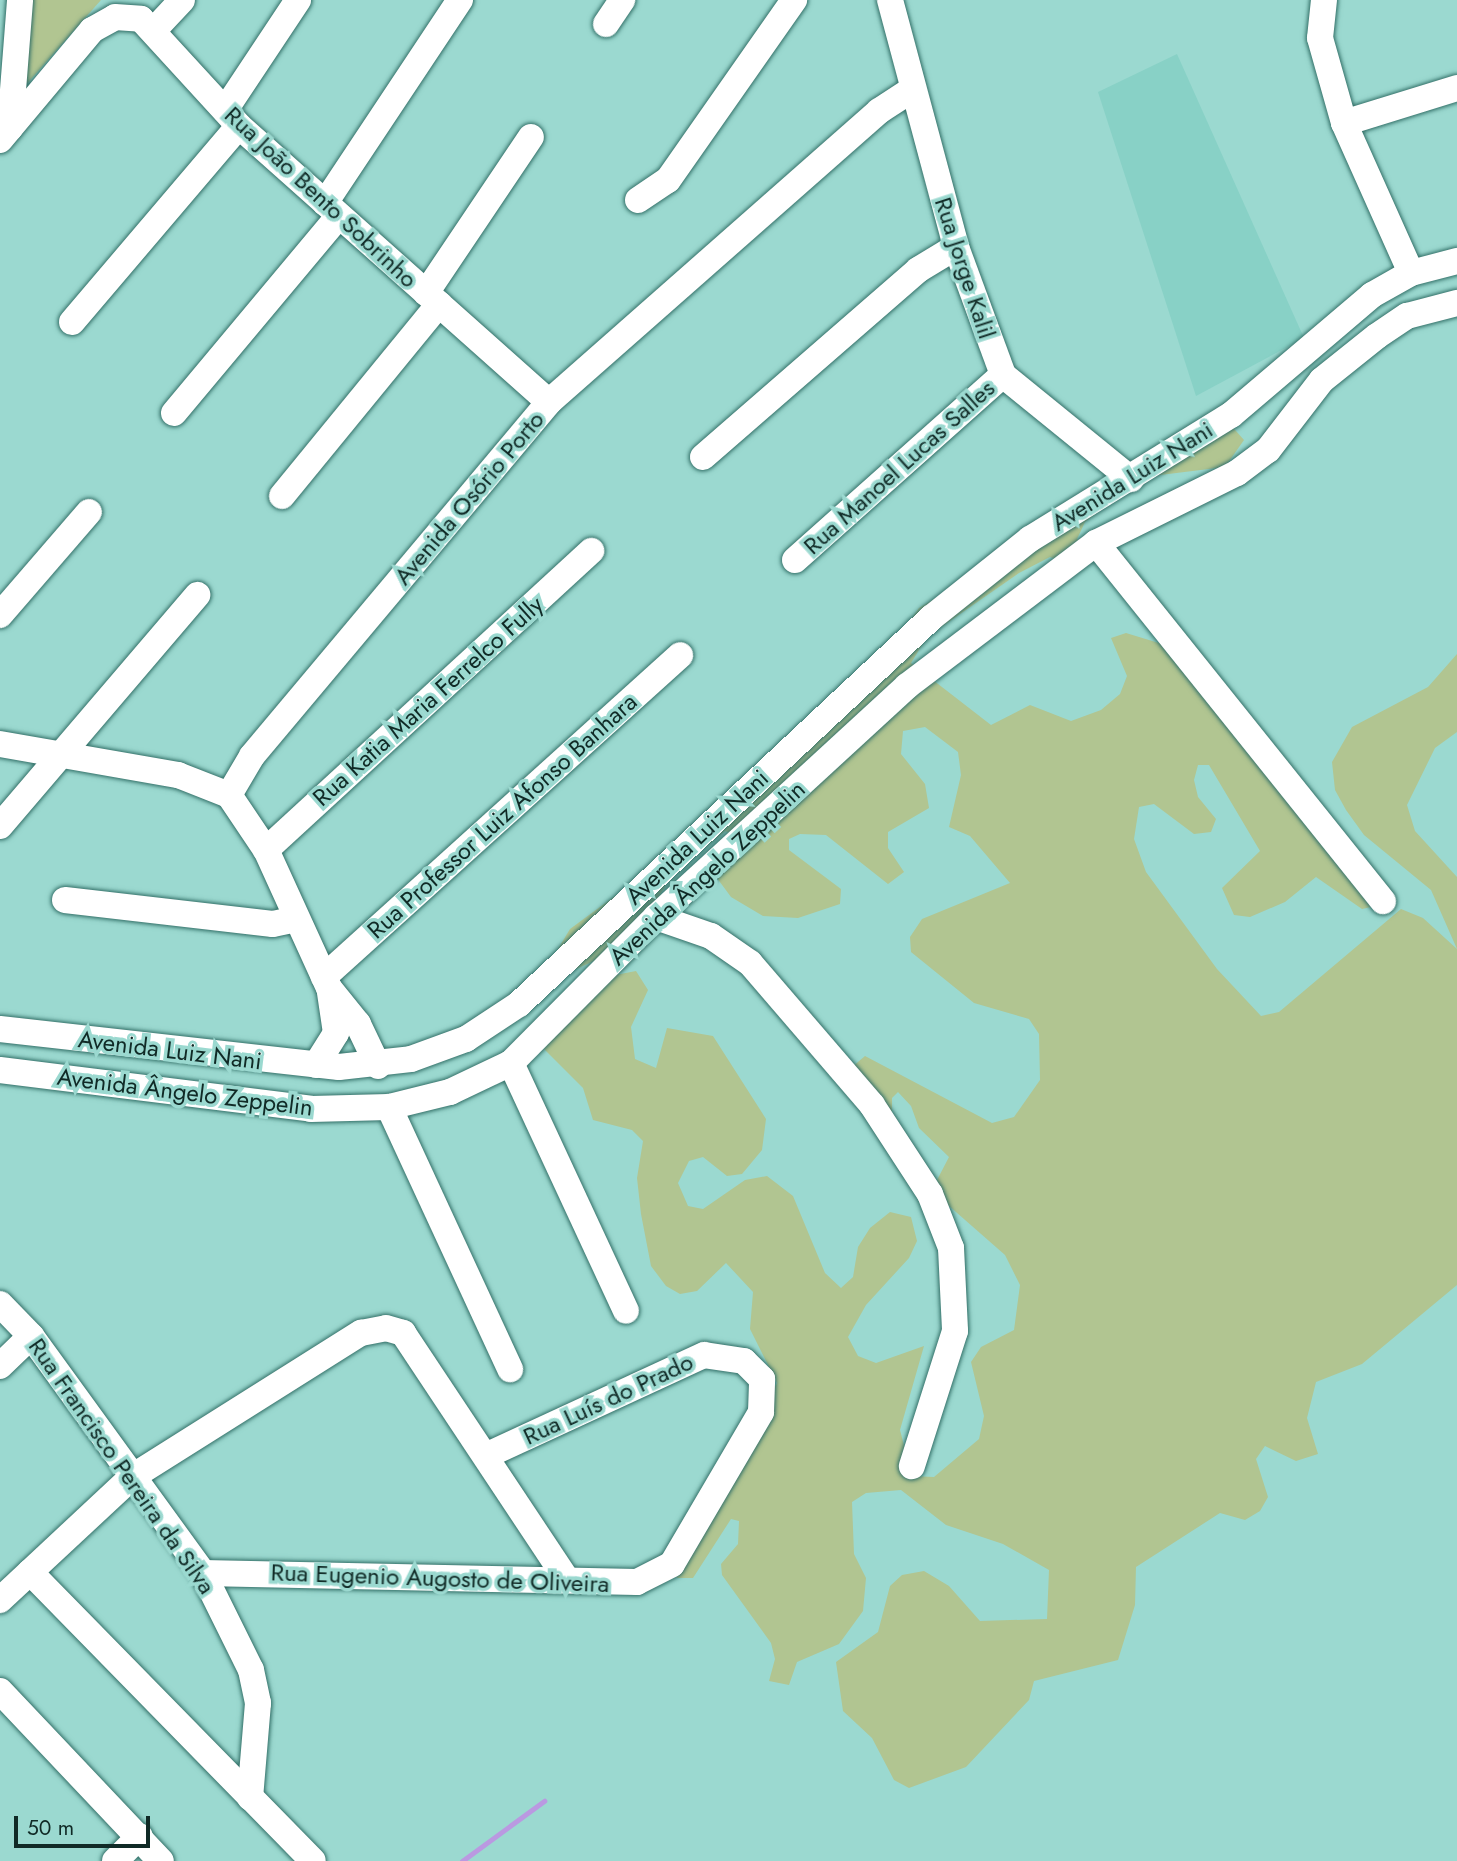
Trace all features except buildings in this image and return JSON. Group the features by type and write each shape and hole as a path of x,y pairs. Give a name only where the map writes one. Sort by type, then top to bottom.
{"street":[{"path":"5,134 20,0"},
{"path":"154,30 182,0"},
{"path":"72,322 232,118 298,0"},
{"path":"174,413 332,209 460,0"},
{"path":"606,24 622,0"},
{"path":"638,200 668,180 794,0"},
{"name":"Rua Jorge Kalil","path":"890,0 910,91 956,247 1003,375"},
{"path":"1324,0 1320,38 1344,123 1411,272"},
{"name":"Rua João Bento Sobrinho","path":"5,134 92,30 128,15 154,30 232,118 549,402"},
{"path":"1344,123 1457,88"},
{"name":"Avenida Osório Porto","path":"229,795 252,756 549,402 879,111 910,91"},
{"path":"282,496 433,299 531,137"},
{"path":"703,457 918,270 956,247"},
{"path":"1322,380 1303,351 1411,272 1457,261"},
{"name":"Avenida Ângelo Zeppelin","path":"0,1070 311,1109 389,1107 450,1091 511,1063 656,918 907,686 1096,543 1237,473 1268,450 1322,380 1407,316 1457,303"},
{"name":"Avenida Luiz Nani","path":"0,1029 316,1065 378,1066 466,1039 519,1004 931,618 1030,539 1231,415 1303,351"},
{"path":"1003,375 1131,479"},
{"name":"Rua Manoel Lucas Salles","path":"795,559 1003,375"},
{"path":"0,615 89,512"},
{"path":"1096,543 1383,901"},
{"name":"Rua Katia Maria Ferrelco Fully","path":"266,850 591,551"},
{"path":"0,826 197,595"},
{"name":"Rua Professor Luiz Afonso Banhara","path":"327,983 680,655"},
{"path":"0,744 178,775 229,795 266,850 327,983 358,1024 378,1066"},
{"path":"65,900 273,924 296,919"},
{"path":"656,918 711,936 750,963 872,1105 930,1194 951,1248 955,1331 912,1466"},
{"path":"316,1065 336,1033 327,983"},
{"path":"511,1063 626,1311"},
{"path":"389,1107 510,1369"},
{"name":"Rua Francisco Pereira da Silva","path":"0,1304 32,1336 203,1573 251,1670 258,1703 250,1798"},
{"path":"0,1600 132,1477 360,1333 386,1328 403,1333 488,1455 565,1577"},
{"path":"0,1366 32,1336"},
{"name":"Rua Luís do Prado","path":"488,1455 685,1361 722,1355 756,1367 766,1396 761,1412 672,1564"},
{"name":"Rua Eugenio Augosto de Oliveira","path":"203,1573 565,1577 638,1582 672,1564"},
{"path":"30,1572 313,1861"},
{"path":"0,1691 161,1861"},
{"path":"115,1861 140,1836"}],"shaded area":[{"path":"28,0 101,0 17,95"},
{"path":"1177,54 1304,338 1196,396 1098,92"},
{"path":"1228,422 1244,440 1225,467 1144,477 1085,522 1077,539 1100,553 1098,560 1076,567 1050,557 1019,573 927,637 911,663 991,725 1030,705 1071,721 1101,710 1120,694 1127,676 1111,638 1126,633 1162,644 1371,907 1362,909 1316,877 1285,902 1250,917 1234,915 1222,888 1260,851 1209,765 1198,765 1194,780 1198,797 1216,819 1211,832 1194,834 1154,804 1139,807 1134,839 1146,872 1217,969 1261,1016 1279,1012 1401,909 1423,918 1457,949 1457,1285 1362,1364 1316,1382 1307,1418 1318,1454 1296,1461 1265,1446 1256,1459 1268,1497 1260,1511 1245,1520 1220,1513 1136,1567 1135,1605 1118,1660 1034,1681 1029,1700 966,1767 909,1788 894,1780 872,1738 843,1711 836,1662 878,1632 890,1586 902,1575 924,1571 949,1586 980,1621 1047,1619 1049,1570 1003,1544 946,1525 901,1490 866,1493 852,1502 854,1554 866,1578 863,1611 839,1644 797,1662 789,1685 769,1681 775,1659 771,1643 722,1575 721,1564 738,1544 739,1521 731,1519 693,1578 677,1578 674,1572 777,1383 750,1329 753,1292 726,1263 697,1291 680,1294 666,1286 651,1266 641,1214 637,1178 643,1141 632,1130 593,1120 583,1088 544,1049 605,977 636,971 648,990 631,1027 635,1059 656,1068 667,1028 713,1036 766,1119 762,1150 742,1174 727,1176 703,1157 689,1161 678,1183 688,1206 703,1209 745,1180 767,1176 793,1196 825,1273 841,1288 853,1277 858,1247 870,1228 890,1212 911,1217 917,1241 909,1258 866,1305 848,1337 858,1356 876,1363 924,1346 900,1430 912,1476 934,1477 979,1439 984,1416 971,1362 981,1347 1014,1330 1020,1285 1005,1255 940,1198 937,1180 949,1157 919,1128 911,1106 898,1092 892,1098 892,1114 911,1149 852,1067 865,1056 992,1123 1014,1117 1040,1080 1039,1034 1029,1019 974,1003 911,952 910,937 922,919 1010,883 970,836 949,827 961,775 958,752 925,727 903,731 901,754 925,784 929,808 888,832 888,848 904,872 888,884 826,835 800,834 789,839 789,850 841,889 840,904 798,918 763,916 731,897 714,874 735,835 725,831 672,875 653,906 605,956 567,973 555,954 570,929 642,876 893,644 919,608"},
{"path":"1457,654 1457,732 1435,748 1407,805 1415,831 1457,877 1457,949 1431,890 1364,835 1346,810 1335,790 1332,762 1352,727 1428,687"}],"waterway":[{"path":"462,1861 544,1801"}]}
